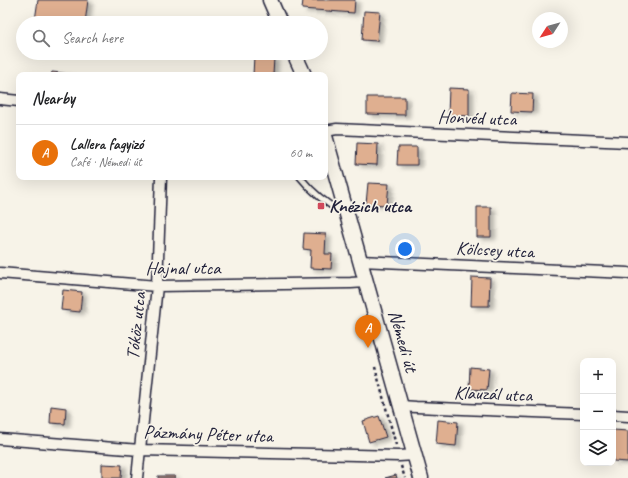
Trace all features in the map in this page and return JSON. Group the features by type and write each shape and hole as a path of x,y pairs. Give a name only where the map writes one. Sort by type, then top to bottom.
{"main road":[{"path":"270,0 277,16"},
{"path":"297,60 303,72"},
{"name":"Némedi út","path":"328,146 421,478"}],"street":[{"path":"0,99 16,101"},
{"name":"Honvéd utca","path":"328,130 628,142"},
{"name":"Tóköz utca","path":"137,478 157,286 161,180"},
{"name":"Kölcsey utca","path":"360,261 628,273"},
{"name":"Hajnal utca","path":"0,273 157,286 366,282"},
{"name":"Klauzál utca","path":"402,406 580,414"},
{"path":"616,415 628,416"},
{"name":"Pázmány Péter utca","path":"0,439 140,450 399,456 415,455"}],"lane":[{"path":"303,180 315,193 332,206 348,215"}],"building":[{"path":"38,0 88,0 86,16 36,16"},
{"path":"303,0 355,0 354,13 302,9"},
{"path":"364,11 380,12 377,41 362,40"},
{"path":"254,60 274,60 273,72 253,72"},
{"path":"449,88 469,89 469,116 448,115"},
{"path":"512,93 533,94 532,112 511,111"},
{"path":"367,97 405,97 405,115 367,114"},
{"path":"357,143 378,144 377,165 356,164"},
{"path":"398,147 417,147 417,165 397,165"},
{"path":"368,183 389,184 387,205 366,204"},
{"path":"477,207 491,207 491,237 477,237"},
{"path":"304,233 326,234 325,254 332,254 331,269 310,268 311,250 303,249"},
{"path":"472,277 490,278 489,306 471,306"},
{"path":"63,290 82,292 80,312 61,310"},
{"path":"470,367 489,369 487,390 469,389"},
{"path":"51,406 66,408 65,424 50,423"},
{"path":"379,416 386,437 369,442 363,421"},
{"path":"438,420 458,422 456,446 436,444"},
{"path":"616,430 628,431 628,462 616,461"},
{"path":"102,464 122,465 121,478 102,478"},
{"path":"396,475 397,478 385,478"},
{"path":"158,476 175,476 175,478 158,478"}],"place":[{"name":"Knézich utca","path":"321,206"},
{"name":"Lallera fagyizó","path":"368,348"}]}
